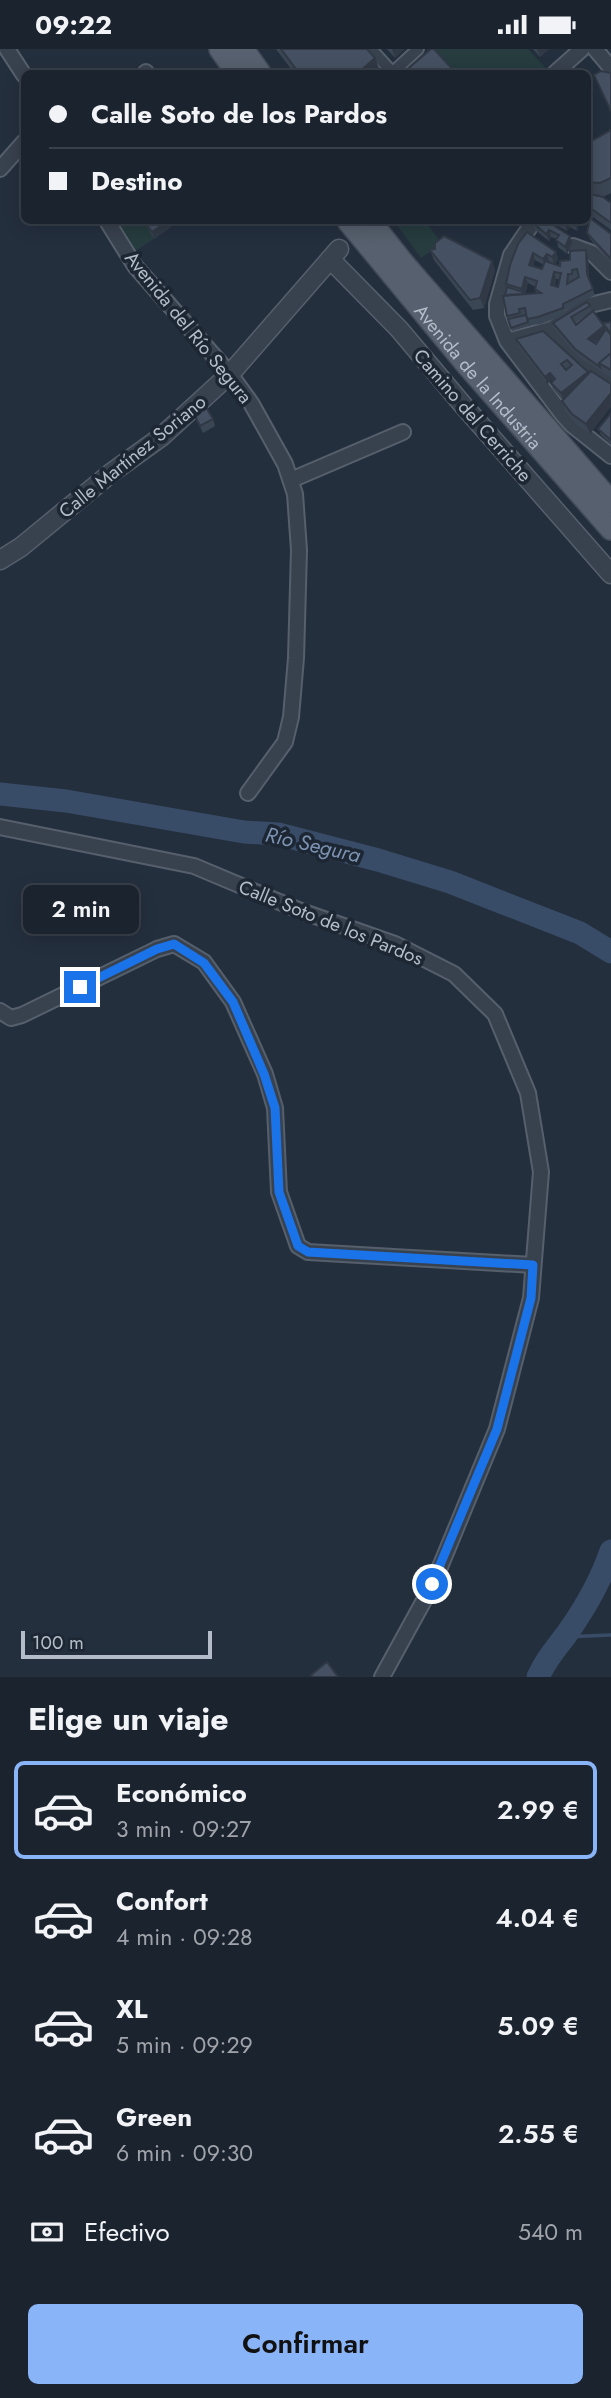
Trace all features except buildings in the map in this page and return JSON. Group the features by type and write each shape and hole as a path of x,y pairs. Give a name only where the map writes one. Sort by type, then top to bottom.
{"main road":[{"path":"226,50 236,70"},
{"path":"226,50 256,70"},
{"name":"Avenida de la Industria","path":"350,224 458,355 611,529"},
{"name":"Avenida de la Industria","path":"372,224 611,502"}],"street":[{"path":"7,49 21,70"},
{"path":"371,49 389,70"},
{"path":"395,70 418,49"},
{"path":"558,70 582,49"},
{"path":"595,49 611,68"},
{"path":"0,169 21,145"},
{"name":"Avenida del Río Segura","path":"109,224 135,266 230,374 251,403 285,464 295,494 299,550 296,658 291,717 285,742 248,793"},
{"path":"532,224 511,255 497,304 497,316 507,341 543,389 565,405 572,425 611,456"},
{"path":"573,246 593,253 611,272"},
{"name":"Calle Martínez Soriano","path":"0,560 21,548 111,473 161,437 230,374 335,254"},
{"name":"Camino del Cerriche","path":"335,254 611,575"},
{"path":"507,341 551,329 586,306 611,300"},
{"path":"551,329 592,381 611,385"},
{"path":"291,480 403,432"},
{"name":"Calle Soto de los Pardos","path":"0,827 194,866 301,911 395,944 454,974 495,1014 528,1093 541,1172 531,1298 497,1429 432,1584 382,1677"},
{"path":"0,1011 11,1018 22,1015 157,949 174,944 185,949 204,963 233,1002 264,1074 275,1108 279,1192 298,1246 308,1252 533,1265"}],"green space":[{"path":"434,49 528,49 546,68 544,70 454,70"},
{"path":"118,224 145,224 154,239 135,251"},
{"path":"396,224 427,224 438,238 437,247 421,258"}],"waterway":[{"name":"Río Segura","path":"0,794 66,801 244,832 278,834 450,882 580,933 611,952"},
{"name":"Río Segura","path":"538,1677 586,1605 611,1551"},
{"path":"564,1637 611,1635"}],"route":[{"path":"80,987 157,949 174,944 204,963 233,1002 264,1074 275,1108 279,1192 298,1246 308,1252 533,1265 531,1298 497,1429 432,1584"}]}
